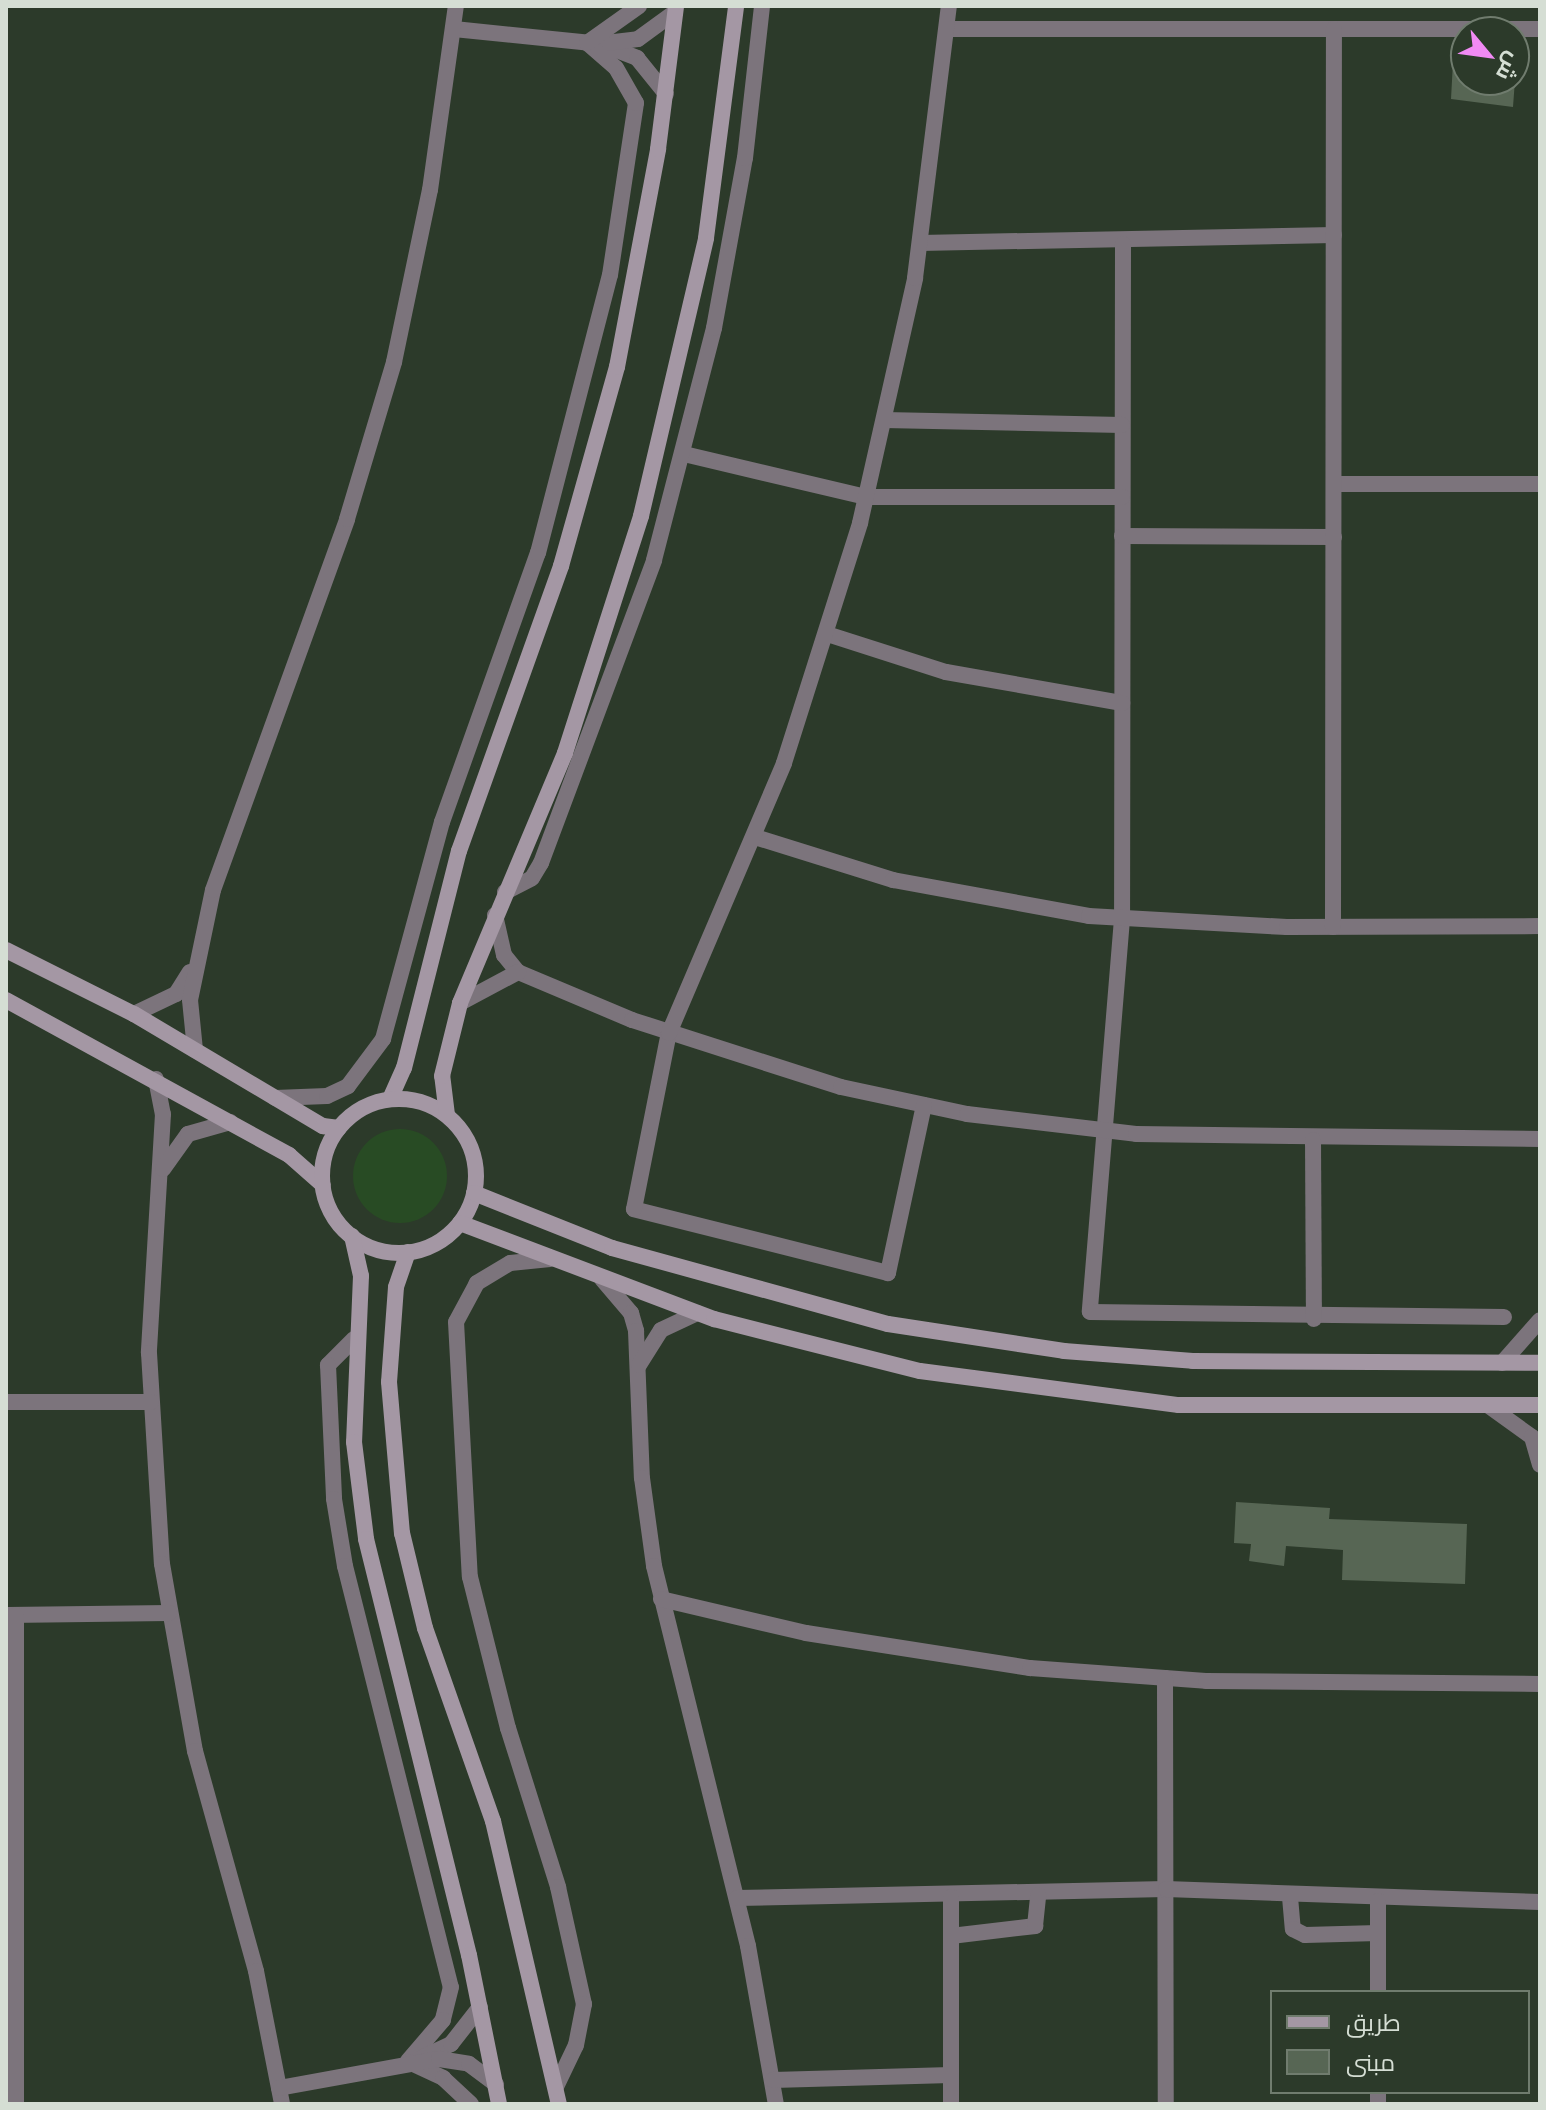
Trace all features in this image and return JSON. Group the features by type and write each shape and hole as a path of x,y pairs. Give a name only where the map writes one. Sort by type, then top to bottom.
{"main road":[{"path":"6,1000 156,1079 309,1167 323,1185 332,1214 352,1236 379,1250 408,1252 437,1243 460,1223 474,1193 472,1151 447,1115 442,1076 460,1003 603,648 641,516 706,238 736,6"},
{"path":"390,1099 404,1068 464,835 586,482 626,323 666,94 676,9"},
{"path":"6,950 134,1014 323,1126 339,1128"},
{"path":"323,1185 325,1155 339,1128 362,1108 390,1099 420,1101 447,1115"},
{"path":"474,1193 612,1248 888,1324 1064,1351 1193,1361 1540,1363"},
{"path":"460,1223 697,1313 920,1371 1113,1399 1267,1407 1540,1405"},
{"path":"352,1236 361,1276 354,1339 354,1442 375,1589 480,2007 499,2104"},
{"path":"408,1252 396,1287 389,1382 402,1533 425,1628 493,1821 558,2096"}],"street":[{"path":"195,1050 189,1019 193,968 234,821 376,426 418,257 456,6"},
{"path":"594,43 639,6"},
{"path":"505,892 532,878 566,805 629,637 684,454 736,213 762,6"},
{"path":"924,1105 888,1273 634,1209 669,1033 755,837 827,634 866,497 920,243 949,6"},
{"path":"454,29 594,43 638,39 676,9"},
{"path":"947,29 1540,29"},
{"path":"1333,927 1334,29"},
{"path":"594,43 637,58 666,94"},
{"path":"275,1098 327,1096 348,1086 374,1057 455,781 538,553 587,379 636,125 627,83 594,43"},
{"path":"920,243 1123,244 1334,235"},
{"path":"1123,244 1122,919 1090,1312 1314,1319 1504,1317"},
{"path":"884,420 1122,425"},
{"path":"684,454 866,497 1122,497"},
{"path":"1334,484 1540,484"},
{"path":"1122,536 1334,537"},
{"path":"827,634 946,672 1122,703"},
{"path":"755,837 893,880 1122,919 1333,927 1540,926"},
{"path":"495,913 504,955 518,972 669,1033 841,1087 924,1105 1105,1132 1313,1140 1540,1139"},
{"path":"134,1014 176,994 193,968"},
{"path":"460,1003 518,972"},
{"path":"156,1079 162,1135 151,1402 169,1613 195,1751 256,1971 281,2096 413,2060 451,2044 480,2007"},
{"path":"162,1135 188,1134 230,1122"},
{"path":"158,1186 166,1161 188,1134"},
{"path":"1313,1140 1314,1319"},
{"path":"550,1259 510,1263 477,1283 456,1322 470,1577 508,1728 558,1887 584,2004 576,2045 558,2096"},
{"path":"602,1279 631,1313 642,1478 661,1599 737,1898 776,2104"},
{"path":"636,1374 649,1341 697,1313"},
{"path":"1502,1363 1540,1320"},
{"path":"354,1339 328,1365 342,1553 451,1987 443,2020 413,2060"},
{"path":"6,1402 151,1402"},
{"path":"1489,1406 1532,1437 1540,1465"},
{"path":"661,1599 940,1656 1165,1678 1540,1684"},
{"path":"16,2104 11,1980 11,1615 169,1613"},
{"path":"1165,1678 1166,2104"},
{"path":"737,1898 951,1897 1166,1889 1276,1891 1290,1897 1378,1901 1540,1902"},
{"path":"951,1936 1035,1926 1038,1895"},
{"path":"951,1897 951,2104"},
{"path":"1290,1897 1293,1929 1305,1935 1378,1933"},
{"path":"1378,1901 1378,1990"},
{"path":"413,2060 455,2059 496,2084"},
{"path":"413,2060 443,2078 471,2104"},
{"path":"773,2080 951,2075"}],"green space":[{"path":"400,1129 418,1133 433,1143 443,1158 447,1176 443,1194 433,1209 418,1219 400,1223 382,1219 367,1209 357,1194 353,1176 357,1158 367,1143 382,1133"}],"building":[{"path":"1451,96 1514,96 1513,107 1451,99"},
{"path":"1236,1502 1330,1508 1329,1519 1467,1524 1465,1584 1342,1580 1343,1550 1286,1546 1284,1566 1249,1561 1251,1544 1234,1543"}]}
